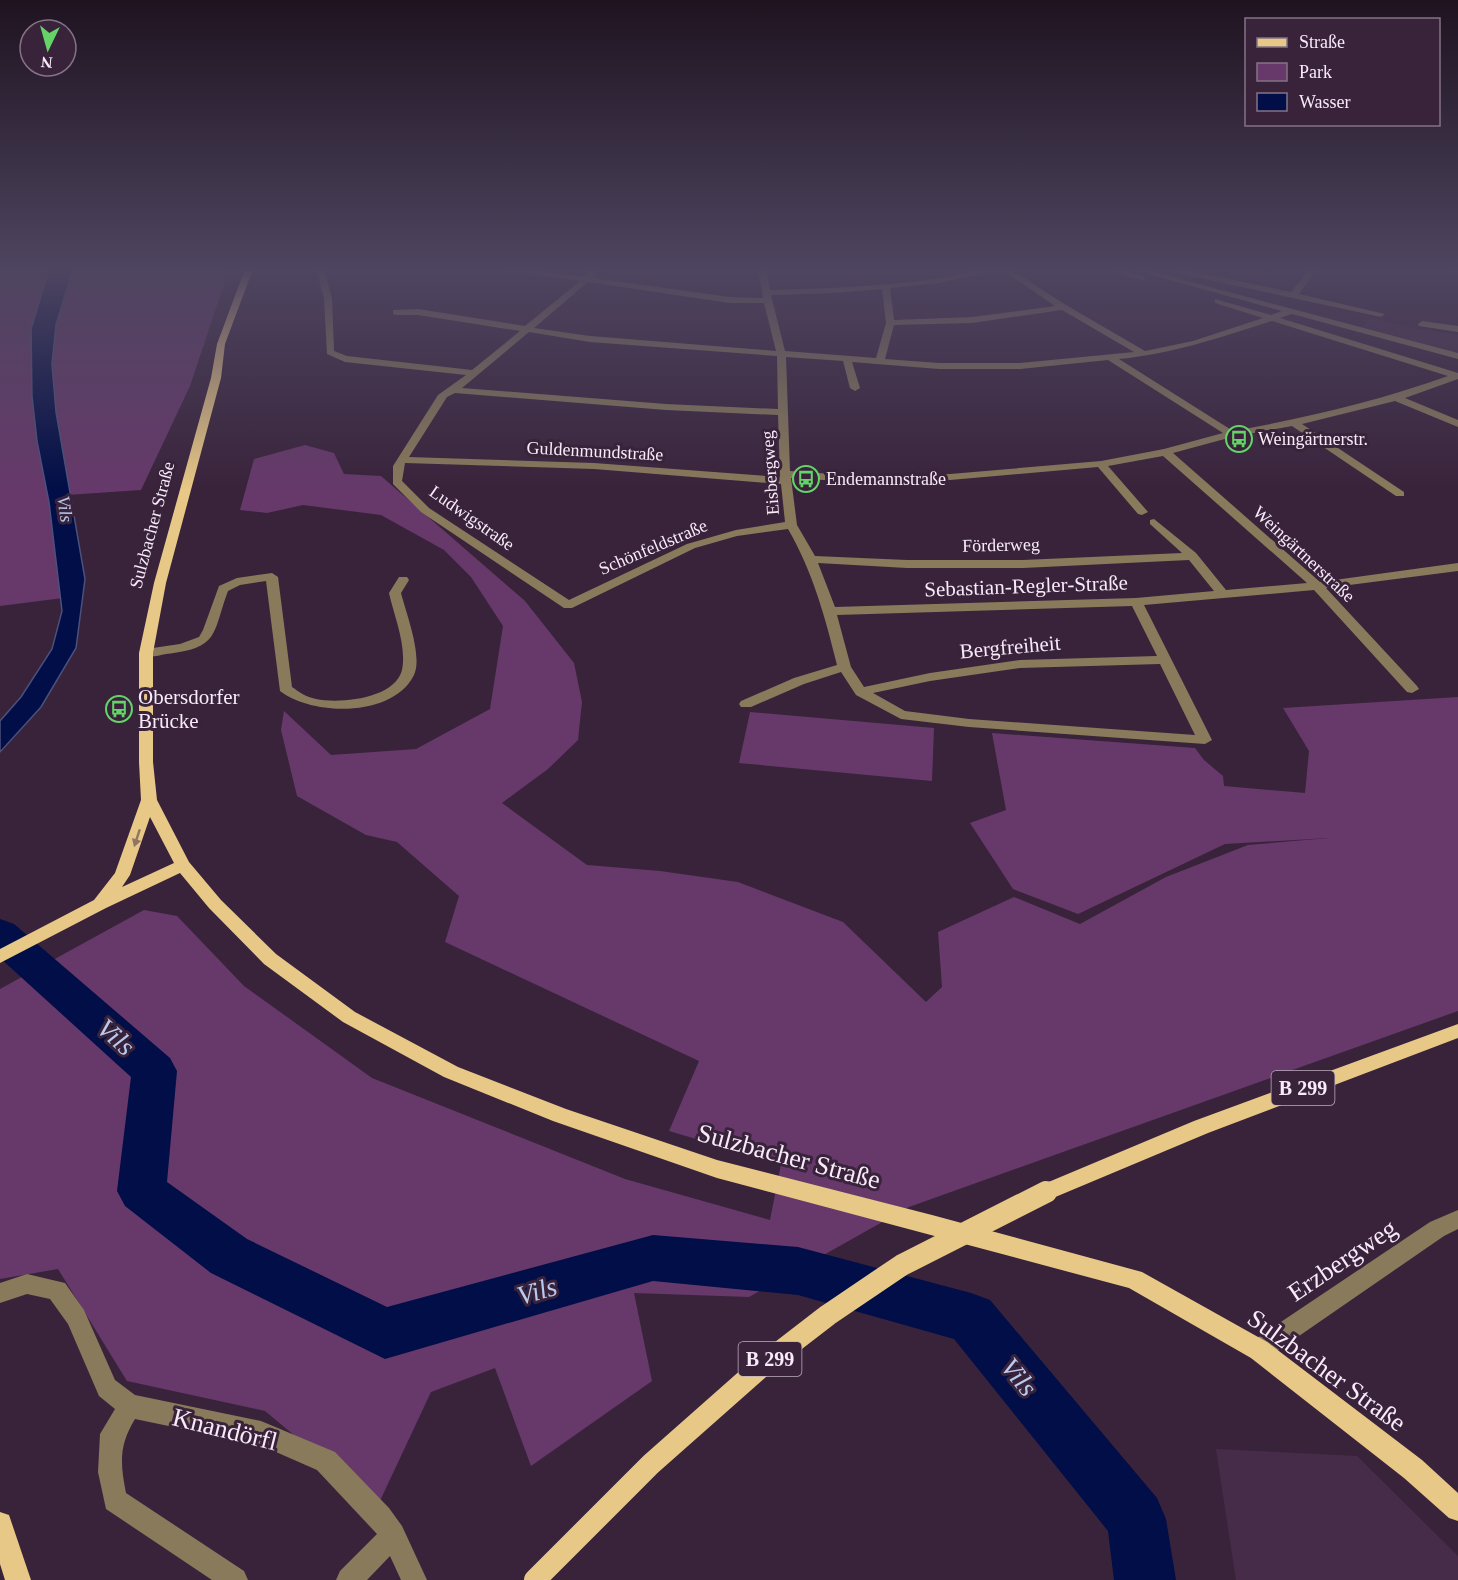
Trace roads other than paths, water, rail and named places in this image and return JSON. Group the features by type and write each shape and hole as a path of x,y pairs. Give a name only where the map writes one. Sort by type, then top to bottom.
{"main road":[{"name":"Sulzbacher Straße","path":"221,343 216,378 160,583 146,653 146,762 149,800 183,865 215,904 270,958 349,1017 451,1072 560,1115 717,1169 932,1224 1134,1280 1258,1350 1413,1469 1458,1509"},
{"name":"Sulzbacher Straße","path":"100,904 122,875 149,800"},
{"path":"0,957 145,881 183,865"},
{"name":"B 299","path":"536,1580 651,1464 763,1365 828,1315 902,1265 1046,1192 1149,1148 1458,1031"},
{"path":"0,1524 18,1580"}],"street":[{"path":"330,343 330,352 345,359 473,373"},
{"name":"Ludwigstraße","path":"508,343 454,390 443,395 399,466 397,482 425,510 568,605"},
{"path":"638,343 939,366 1020,366 1112,359 1199,343"},
{"name":"Eisbergweg","path":"778,343 781,354 784,412 785,478 791,525 811,559 830,611 844,667 861,692 901,715 969,723 1204,740 1165,660"},
{"path":"879,363 885,343"},
{"path":"1125,343 1144,354"},
{"path":"1351,343 1458,376"},
{"path":"1409,343 1458,356"},
{"path":"1112,359 1231,434"},
{"path":"847,360 855,388"},
{"path":"785,478 950,477 1101,464 1165,452 1231,434 1294,423 1396,398 1458,376"},
{"path":"454,390 666,407 784,412"},
{"path":"1396,398 1458,424"},
{"path":"1444,418 1458,414"},
{"path":"1294,423 1400,494"},
{"name":"Weingärtnerstraße","path":"1165,452 1317,586 1412,689"},
{"name":"Guldenmundstraße","path":"403,460 594,466 785,478"},
{"path":"1101,464 1142,512"},
{"path":"1155,522 1192,556 1223,595"},
{"name":"Schönfeldstraße","path":"568,605 691,546 736,533 791,525"},
{"name":"Förderweg","path":"811,559 907,564 1011,564 1192,556"},
{"name":"Sebastian-Regler-Straße","path":"830,611 1136,602 1317,586 1457,568"},
{"path":"146,653 180,648 203,641 209,632 222,589 237,582 272,578 285,688 302,700 318,704 360,703 382,696 398,685 407,675 408,651 395,593 403,580"},
{"path":"1136,602 1165,660"},
{"name":"Bergfreiheit","path":"861,692 930,677 1020,664 1165,660"},
{"path":"746,704 799,681 844,667"},
{"name":"Erzbergweg","path":"1258,1350 1437,1229 1458,1220"},
{"name":"Knandörfl","path":"0,1293 27,1284 57,1290 76,1317 107,1388 130,1406 261,1433 326,1461 380,1517 393,1535 414,1580"},
{"path":"130,1406 112,1434 110,1472 115,1500 235,1580"},
{"path":"350,1580 393,1535"}],"water":[{"path":"31,343 54,343 52,364 56,412 85,579 76,648 41,707 0,752 0,721 21,697 52,649 62,611 49,502 37,441 32,396"}],"waterway":[{"name":"Vils","path":"0,934 154,1071 142,1191 229,1256 385,1333 653,1258 798,1271 971,1318 1136,1519 1145,1580"}],"place":[{"name":"Weingärtnerstr.","path":"1239,439"},
{"name":"Endemannstraße","path":"806,479"},
{"name":"Obersdorfer Brücke","path":"119,709"}]}
